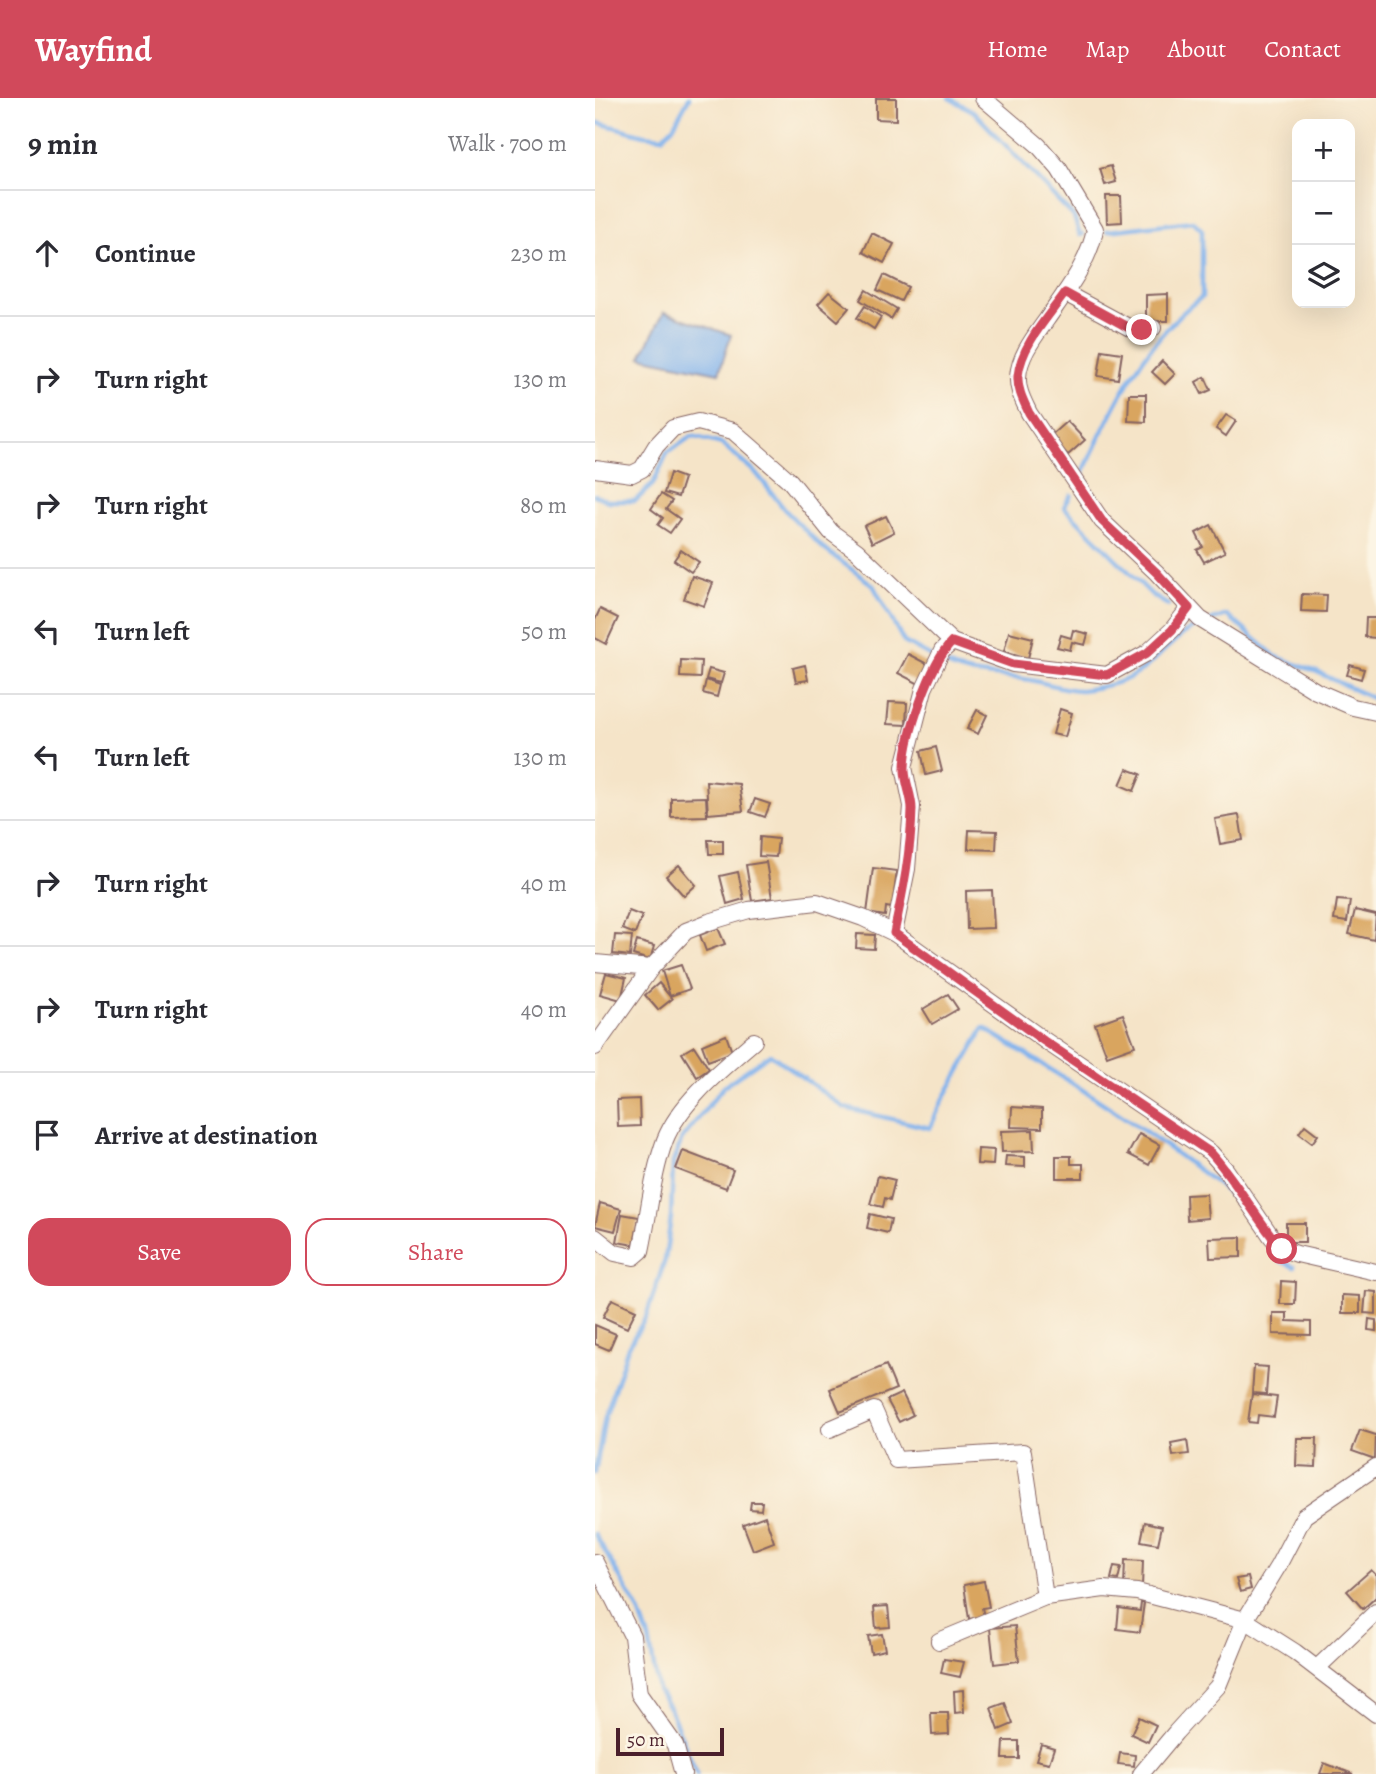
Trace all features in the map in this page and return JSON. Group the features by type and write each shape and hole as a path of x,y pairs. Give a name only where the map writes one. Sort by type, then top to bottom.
{"street":[{"path":"983,98 1038,145 1059,169 1095,229 1093,242 1065,293 1022,359 1018,378 1021,396 1029,413 1102,521 1195,613 1221,633 1316,691 1353,707 1376,712"},
{"path":"1065,293 1129,328 1153,328"},
{"path":"595,469 632,474 642,469 656,446 673,428 698,422 733,431 790,481 831,532 857,551 947,647 1013,664 1107,675 1147,653 1195,613"},
{"path":"894,933 907,869 912,806 904,767 924,689 947,647"},
{"path":"595,1047 651,968 686,931 750,910 817,902 863,918 894,933 1044,1041 1211,1153 1282,1249 1376,1272"},
{"path":"595,963 651,968"},
{"path":"595,1237 615,1253 634,1257 641,1251 665,1139 679,1114 724,1067 754,1041"},
{"path":"830,1430 874,1410 896,1460 1023,1452 1045,1597"},
{"path":"1141,1774 1175,1732 1219,1686 1245,1620 1304,1516 1376,1467"},
{"path":"595,1562 632,1636 639,1694 675,1745 683,1774"},
{"path":"939,1641 1045,1597 1104,1589 1137,1592 1245,1620 1317,1668 1376,1714"},
{"path":"1317,1668 1376,1612"}],"water":[{"path":"664,312 731,335 719,373 641,357"}],"building":[{"path":"876,98 896,98 896,120 876,119"},
{"path":"1111,166 1116,182 1105,185 1100,169"},
{"path":"1106,196 1121,196 1122,222 1107,223"},
{"path":"872,233 894,244 884,263 863,252"},
{"path":"884,275 908,287 901,301 877,290"},
{"path":"866,290 897,309 891,319 860,300"},
{"path":"829,292 849,308 838,321 818,304"},
{"path":"1168,294 1168,321 1146,321 1146,295"},
{"path":"865,306 881,317 874,329 857,318"},
{"path":"1102,350 1122,353 1118,379 1098,376"},
{"path":"1162,361 1175,374 1165,384 1152,372"},
{"path":"1205,377 1211,390 1202,394 1196,382"},
{"path":"1129,394 1146,394 1146,422 1128,421"},
{"path":"1226,415 1236,421 1226,436 1216,429"},
{"path":"1067,421 1085,440 1068,455 1050,436"},
{"path":"670,473 684,478 678,497 664,493"},
{"path":"661,494 672,501 666,509 680,519 670,533 658,525 663,518 651,509"},
{"path":"886,516 894,532 872,543 864,526"},
{"path":"1211,525 1225,552 1204,562 1197,550 1203,547 1196,533"},
{"path":"681,550 699,562 691,572 674,560"},
{"path":"692,576 713,583 704,606 684,599"},
{"path":"1302,594 1327,595 1326,612 1301,611"},
{"path":"600,609 618,618 606,644 595,638 595,620"},
{"path":"1366,618 1376,618 1376,638 1365,637"},
{"path":"1073,630 1088,634 1085,645 1072,642 1070,650 1057,647 1061,635 1071,638"},
{"path":"1009,632 1033,638 1028,658 1004,651"},
{"path":"908,654 929,665 919,684 898,673"},
{"path":"681,660 701,661 700,678 680,677"},
{"path":"805,665 808,680 796,682 793,668"},
{"path":"1350,665 1364,669 1361,679 1347,675"},
{"path":"709,669 724,673 721,683 706,679"},
{"path":"706,680 720,685 717,697 703,693"},
{"path":"889,702 907,703 906,725 887,724"},
{"path":"1060,709 1072,713 1065,737 1053,734"},
{"path":"977,710 987,715 978,734 967,729"},
{"path":"936,747 942,771 926,775 921,751"},
{"path":"1127,769 1141,774 1134,791 1120,785"},
{"path":"706,781 739,784 743,811 708,814"},
{"path":"706,797 707,816 671,817 671,798"},
{"path":"755,799 770,804 765,817 750,812"},
{"path":"1239,815 1243,840 1220,844 1215,819"},
{"path":"969,830 997,831 996,850 968,849"},
{"path":"760,837 778,839 776,857 759,856"},
{"path":"708,840 723,840 723,854 709,854"},
{"path":"766,862 772,898 752,901 746,865"},
{"path":"679,865 696,885 684,896 666,876"},
{"path":"873,868 897,871 892,908 886,907 885,916 867,913"},
{"path":"738,872 744,899 727,904 720,876"},
{"path":"992,890 994,928 967,929 966,891"},
{"path":"1337,900 1350,901 1347,922 1334,920"},
{"path":"1355,910 1376,915 1374,940 1349,934"},
{"path":"629,911 642,916 635,934 622,929"},
{"path":"718,928 725,944 706,951 700,935"},
{"path":"857,934 875,935 874,949 856,948"},
{"path":"615,935 632,936 630,956 613,954"},
{"path":"637,941 654,946 650,960 633,955"},
{"path":"681,965 690,989 670,996 662,971"},
{"path":"606,973 626,978 621,1000 600,994"},
{"path":"659,983 672,999 658,1010 645,995"},
{"path":"948,994 958,1009 932,1024 923,1009"},
{"path":"1123,1014 1135,1046 1107,1056 1095,1024"},
{"path":"726,1035 732,1052 708,1061 702,1045"},
{"path":"694,1046 709,1069 697,1077 682,1053"},
{"path":"639,1099 640,1126 618,1127 617,1100"},
{"path":"1012,1107 1042,1109 1042,1128 1011,1127"},
{"path":"1305,1125 1318,1135 1312,1143 1299,1133"},
{"path":"1033,1130 1034,1151 1002,1152 1001,1131"},
{"path":"1139,1134 1160,1145 1149,1165 1128,1154"},
{"path":"978,1149 994,1150 993,1165 977,1164"},
{"path":"683,1151 733,1170 726,1188 676,1169"},
{"path":"1006,1156 1025,1157 1025,1167 1005,1166"},
{"path":"1056,1156 1071,1156 1071,1164 1083,1164 1083,1178 1056,1178"},
{"path":"878,1176 895,1180 890,1200 885,1198 883,1207 870,1204"},
{"path":"1206,1194 1208,1218 1187,1220 1186,1195"},
{"path":"600,1203 621,1209 615,1231 595,1226"},
{"path":"622,1214 639,1217 634,1245 617,1242"},
{"path":"870,1214 891,1219 888,1233 867,1228"},
{"path":"1286,1223 1305,1223 1305,1242 1286,1242"},
{"path":"1241,1237 1241,1257 1210,1258 1209,1238"},
{"path":"1281,1281 1296,1282 1295,1304 1280,1304"},
{"path":"1366,1291 1376,1292 1376,1314 1364,1313"},
{"path":"1342,1295 1360,1296 1360,1313 1342,1313"},
{"path":"612,1299 636,1310 627,1328 603,1317"},
{"path":"1273,1313 1287,1313 1287,1321 1311,1322 1311,1335 1273,1334"},
{"path":"1369,1319 1376,1320 1376,1331 1368,1330"},
{"path":"595,1325 616,1334 609,1350 595,1344"},
{"path":"886,1365 896,1389 840,1412 830,1389"},
{"path":"1254,1366 1268,1367 1266,1394 1252,1393"},
{"path":"902,1393 913,1415 899,1422 887,1400"},
{"path":"1252,1394 1277,1397 1274,1417 1258,1415 1257,1423 1248,1422"},
{"path":"1360,1430 1376,1435 1375,1459 1352,1451"},
{"path":"1297,1438 1317,1438 1316,1467 1296,1466"},
{"path":"1187,1440 1189,1454 1173,1456 1171,1443"},
{"path":"751,1502 762,1502 761,1510 750,1509"},
{"path":"765,1516 774,1542 753,1550 743,1524"},
{"path":"1145,1522 1162,1526 1158,1544 1141,1541"},
{"path":"1125,1560 1143,1561 1142,1587 1124,1586"},
{"path":"1114,1566 1121,1567 1118,1580 1111,1579"},
{"path":"1371,1570 1376,1575 1376,1597 1363,1609 1347,1591"},
{"path":"1248,1577 1251,1589 1240,1592 1236,1579"},
{"path":"984,1581 989,1607 982,1608 984,1616 969,1619 964,1585"},
{"path":"1141,1603 1144,1603 1140,1632 1117,1629 1119,1608 1140,1611"},
{"path":"888,1606 890,1627 876,1628 874,1607"},
{"path":"1015,1626 1019,1661 994,1664 990,1628"},
{"path":"882,1634 885,1650 871,1653 868,1636"},
{"path":"944,1659 964,1662 960,1677 941,1673"},
{"path":"963,1690 964,1712 955,1713 954,1691"},
{"path":"1005,1703 1013,1724 999,1730 991,1708"},
{"path":"931,1713 948,1713 949,1734 932,1735"},
{"path":"1139,1717 1156,1725 1148,1742 1131,1734"},
{"path":"1004,1741 1019,1741 1019,1759 1003,1759"},
{"path":"1041,1744 1054,1748 1049,1763 1036,1760"},
{"path":"1120,1753 1135,1755 1134,1766 1118,1764"},
{"path":"1324,1763 1353,1774 1320,1774"}],"waterway":[{"path":"595,122 644,135 663,137 673,127 689,98"},
{"path":"949,98 973,111 1074,217 1080,235 1083,234"},
{"path":"1080,479 1116,404 1145,357 1162,335 1202,297 1202,230 1193,221 1107,231"},
{"path":"595,495 608,501 635,501 653,484 667,453 692,436 722,444 757,474 785,510 824,549 873,585 904,642 933,658"},
{"path":"1071,495 1064,507 1153,596 1168,605"},
{"path":"1210,621 1227,615 1275,656 1317,672 1376,700"},
{"path":"941,662 972,673 1082,690 1129,678 1182,635 1202,624"},
{"path":"595,1473 605,1417 628,1347 646,1317 665,1260 671,1217 673,1162 682,1139 724,1086 770,1054 845,1108 930,1128 984,1028 1085,1091 1158,1141 1223,1189 1245,1210"},
{"path":"1270,1246 1279,1260 1294,1267"},
{"path":"595,1534 639,1611 649,1639 658,1690 670,1709 697,1774"}],"route":[{"path":"1142,330 1129,328 1065,293 1022,359 1018,378 1021,396 1029,413 1102,521 1157,573 1189,608 1172,630 1147,653 1107,675 1013,664 952,642 942,652 924,689 904,767 912,806 907,869 894,933 1044,1041 1211,1153 1282,1249"}]}
